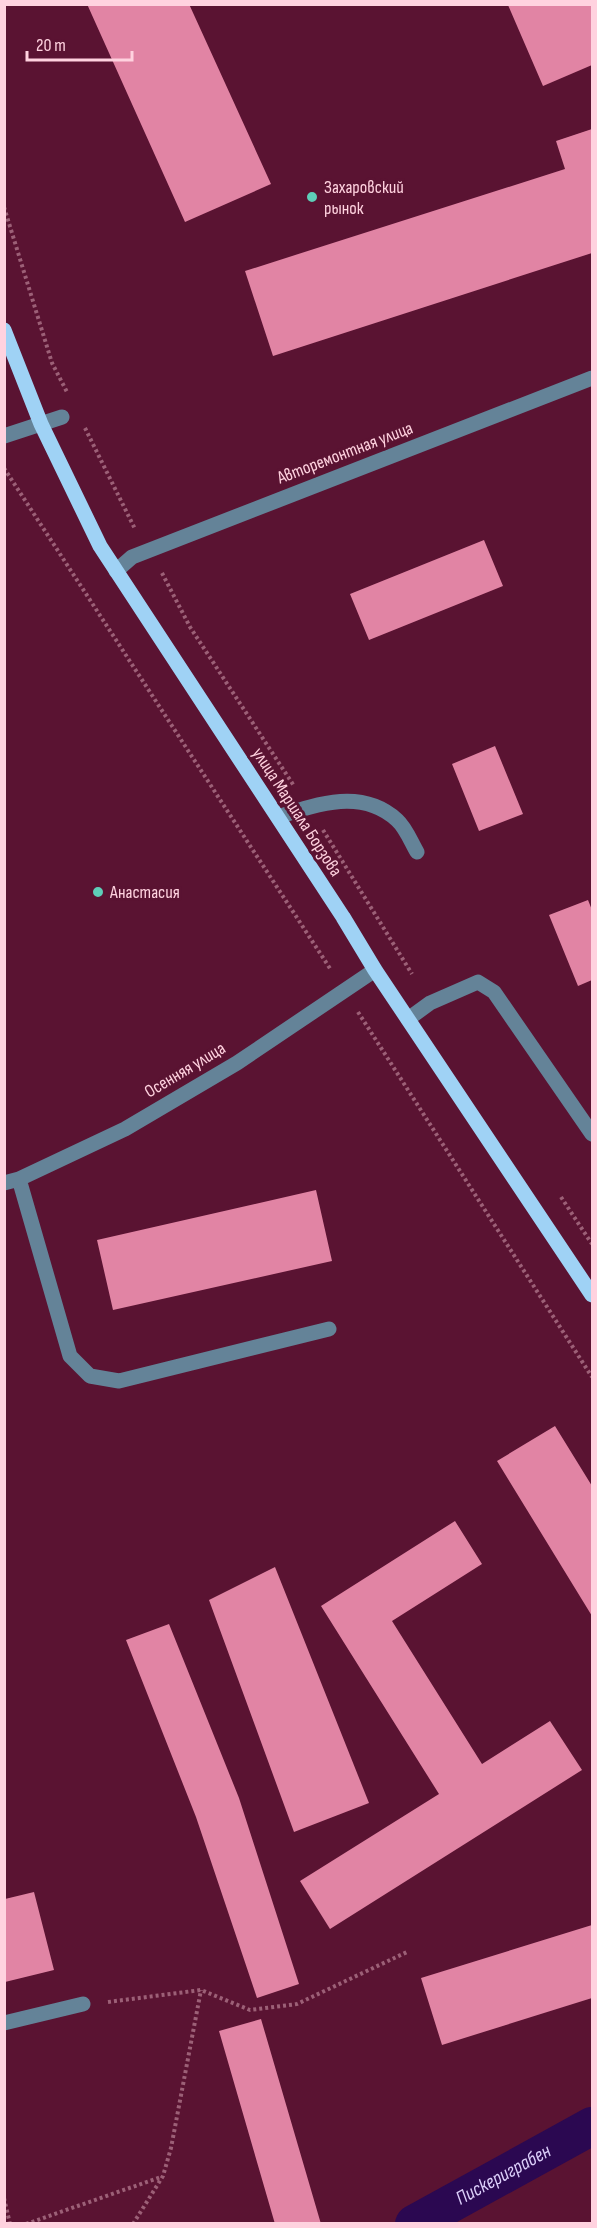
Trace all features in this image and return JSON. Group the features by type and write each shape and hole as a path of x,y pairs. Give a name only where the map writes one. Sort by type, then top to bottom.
{"main road":[{"name":"улица Маршала Борзова","path":"4,330 41,424 100,546 278,817 375,970 592,1295"}],"street":[{"name":"Авторемонтная улица","path":"116,571 132,557 592,378"},
{"path":"4,436 62,417"},
{"path":"278,817 328,801 372,803 399,821 417,852"},
{"name":"Осенняя улица","path":"12,1181 125,1129 237,1063 375,970"},
{"path":"408,1019 430,1003 478,982 494,992 592,1134"},
{"path":"12,1181 70,1356 90,1376 119,1381 330,1329"},
{"path":"4,2023 83,2004"}],"path":[{"path":"4,109 4,118"},
{"path":"4,207 52,363 68,394"},
{"path":"83,425 132,525 150,550 190,627 308,807 430,1003"},
{"path":"4,468 344,990 592,1377"},
{"path":"560,1196 592,1244"},
{"path":"83,2004 201,1990 250,2010 297,2004 407,1952"},
{"path":"133,2223 163,2176 171,2148 201,1990"},
{"path":"26,2223 163,2176"},
{"path":"4,2198 10,2223"}],"building":[{"path":"87,4 189,4 271,184 185,222"},
{"path":"508,5 592,5 592,65 543,86"},
{"path":"592,129 592,253 273,356 245,271 565,169 556,141"},
{"path":"484,540 503,586 369,640 350,594"},
{"path":"495,746 523,814 479,831 452,764"},
{"path":"588,900 592,910 592,980 578,986 549,915"},
{"path":"316,1190 332,1261 113,1310 97,1240"},
{"path":"555,1426 592,1486 592,1616 497,1461"},
{"path":"455,1521 482,1564 392,1621 482,1764 550,1721 582,1770 330,1929 300,1881 439,1794 321,1606"},
{"path":"275,1567 369,1803 294,1832 209,1600"},
{"path":"169,1624 239,1798 299,1984 257,1998 196,1817 126,1640"},
{"path":"34,1892 54,1970 5,1982 5,1899"},
{"path":"592,1925 592,1998 442,2045 421,1978"},
{"path":"261,2019 321,2224 275,2224 219,2031"}],"waterway":[{"name":"Пискериграбен","path":"414,2224 592,2126"}],"place":[{"name":"Захаровский рынок","path":"312,197"},
{"name":"Анастасия","path":"98,892"}]}
